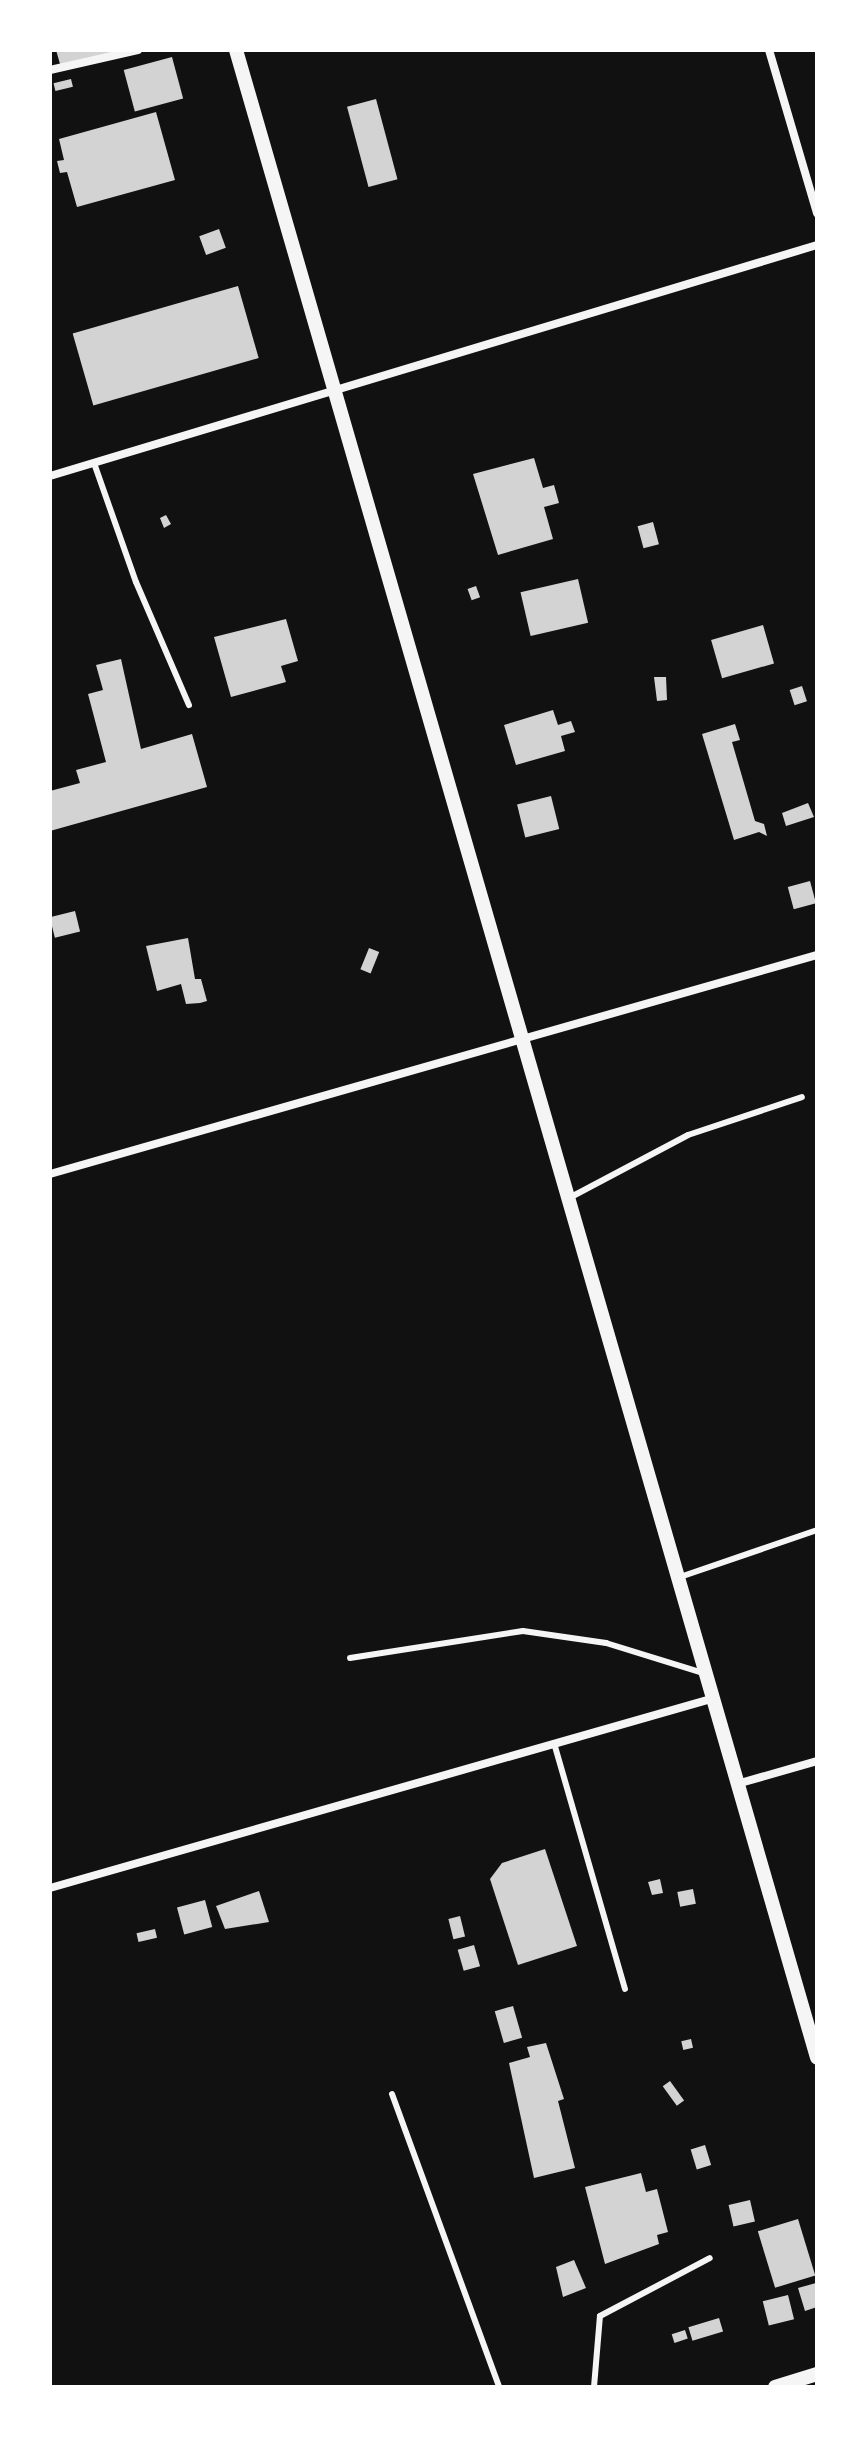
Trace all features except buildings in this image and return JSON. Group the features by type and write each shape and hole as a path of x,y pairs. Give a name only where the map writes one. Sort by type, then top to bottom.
{"street":[{"path":"50,70 138,50"},
{"path":"236,50 337,389 567,1199 816,2053"},
{"path":"769,50 817,213"},
{"path":"50,476 817,245"},
{"path":"50,1174 817,955"},
{"path":"50,1888 711,1699"},
{"path":"737,1784 817,1761"},
{"path":"775,2387 817,2374"}],"lane":[{"path":"94,463 136,582 189,705"},
{"path":"567,1199 688,1135 802,1097"},
{"path":"677,1578 817,1530"},
{"path":"350,1658 523,1631 606,1643 704,1673"},
{"path":"554,1743 625,1989"},
{"path":"392,2094 499,2387"},
{"path":"594,2387 600,2316 710,2258"}]}
